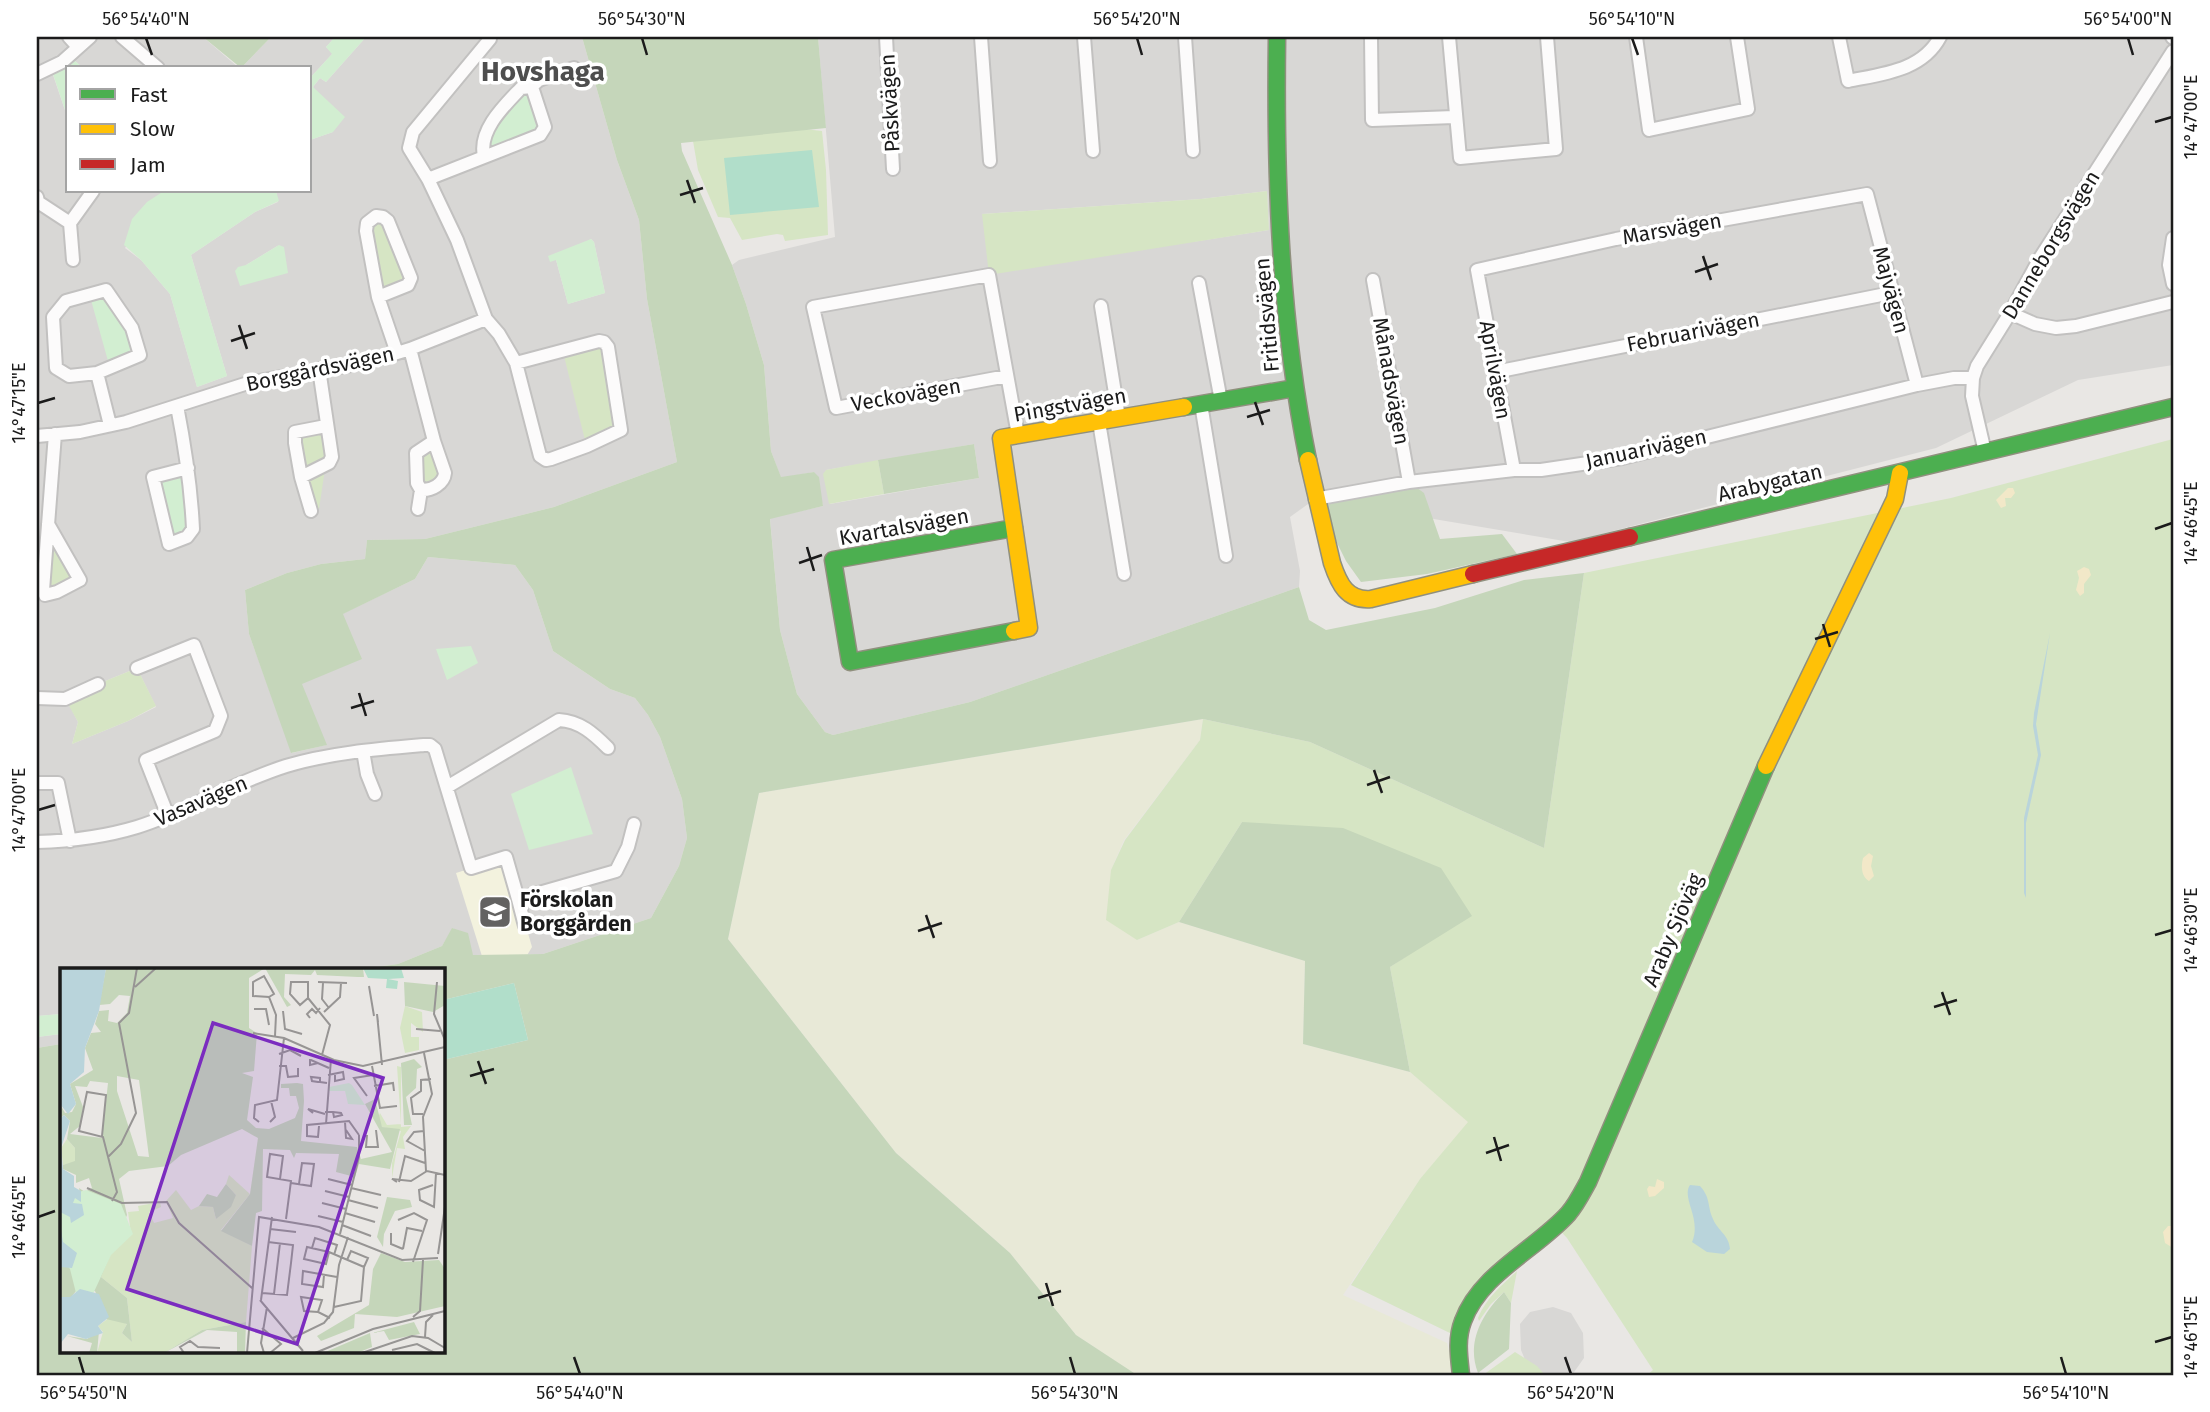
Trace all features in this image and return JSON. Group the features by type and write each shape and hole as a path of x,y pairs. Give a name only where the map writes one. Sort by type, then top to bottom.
{"street":[{"path":"69,37 78,47"},
{"path":"37,74 62,62 90,37"},
{"path":"122,37 156,66"},
{"name":"Påskvägen","path":"886,37 893,169"},
{"path":"981,37 990,161"},
{"path":"1084,37 1093,151"},
{"path":"1185,37 1194,151"},
{"name":"Fritidsvägen","path":"1277,37 1275,122 1295,388 1315,499 1340,584 1348,595 1355,599 1375,598"},
{"path":"1371,37 1372,120 1454,117"},
{"path":"1449,37 1454,117 1460,158 1556,149 1547,37"},
{"path":"1636,37 1649,130 1748,109 1737,37"},
{"path":"1839,37 1848,81 1905,69 1933,49 1940,37"},
{"path":"492,38 413,132 409,148 428,179 467,262 486,319 499,334 516,363 538,453 542,459 551,459 587,446 621,430 608,347 604,342 599,341 516,363"},
{"name":"Danneborgsvägen","path":"1973,378 2040,258 2173,51"},
{"path":"484,156 483,147 488,129 519,91 539,80 574,68"},
{"path":"428,179 543,132 544,124 531,86"},
{"path":"73,260 70,223 92,192"},
{"name":"Marsvägen","path":"1478,270 1616,239 1867,194"},
{"name":"Majvägen","path":"1867,194 1917,385"},
{"path":"37,197 38,202 70,223"},
{"path":"378,297 408,285 411,278 388,221 376,216 366,227 378,297 397,353"},
{"path":"2173,238 2169,265 2173,284"},
{"name":"Aprilvägen","path":"1478,270 1514,470"},
{"name":"Veckovägen","path":"989,275 1007,376 836,408 813,307 989,275"},
{"name":"Månadsvägen","path":"1373,280 1409,482"},
{"path":"1199,283 1221,401"},
{"path":"106,290 132,328 140,355 97,373 69,376 56,368 53,317 66,301 106,290"},
{"name":"Februarivägen","path":"1495,372 1891,293"},
{"path":"2010,313 2035,324 2056,328 2076,326 2173,302"},
{"path":"1101,306 1119,418"},
{"name":"Borggårdsvägen","path":"37,436 110,425 248,383 368,362 410,349 486,319"},
{"path":"410,349 444,479 432,488 421,490"},
{"path":"301,477 329,463 332,457 319,369"},
{"path":"97,373 110,425"},
{"path":"1007,376 1018,435"},
{"name":"Januarivägen","path":"1315,499 1409,482 1514,470 1541,470 1622,458 1917,385 1954,378 1973,378"},
{"path":"1973,378 1972,396 1985,452"},
{"name":"Pingstvägen","path":"1029,628 1001,438 1295,388"},
{"path":"1201,404 1226,556"},
{"path":"177,406 188,468 193,529 187,537 169,544 153,477 188,468"},
{"name":"Arabygatan","path":"1375,598 2173,407"},
{"path":"1099,422 1124,574"},
{"path":"311,511 301,477 295,432 326,426"},
{"path":"48,524 80,580 48,596 43,590 48,524 55,434"},
{"path":"418,509 421,490 417,483 416,453 434,441"},
{"name":"Araby Sjöväg","path":"1461,1375 1458,1341 1460,1328 1470,1305 1492,1279 1569,1213 1588,1182 1757,784 1895,499 1900,473"},
{"name":"Kvartalsvägen","path":"1014,528 833,560 850,662 1029,628"},
{"path":"137,668 194,645 221,716 215,731 146,761 168,816"},
{"path":"37,698 65,699 98,684"},
{"path":"447,787 559,720 571,720 591,732 608,748"},
{"name":"Vasavägen","path":"37,842 105,836 168,816 287,766 363,751 432,746 471,868 506,857 518,899"},
{"path":"363,751 367,774 375,794"},
{"path":"37,783 58,783 70,841"},
{"path":"526,926 518,899 616,871 628,847 634,824"}],"shaded area":[{"path":"37,37 203,37 237,66 81,66 75,61 53,75 66,113 66,192 163,192 125,248 141,260 170,294 197,387 227,376 191,255 255,212 278,202 276,192 312,192 312,139 333,132 313,87 320,78 326,82 366,37 582,37 617,160 639,220 647,299 677,462 554,507 425,539 367,540 365,559 321,564 287,573 245,590 249,634 292,753 326,745 301,684 342,614 415,579 428,557 515,565 533,590 553,651 610,689 635,698 660,737 682,799 687,838 679,866 651,918 543,954 473,955 453,928 442,946 398,964 370,968 60,968 60,1014 37,1016","holes":["591,239 594,242 605,293 568,304 556,260","279,245 240,286 246,265","137,668 156,707 72,744 78,722 69,704 100,690 98,684"]},
{"path":"203,37 271,37 243,66 239,66"},
{"path":"271,37 335,37 326,47 333,53 312,76 312,66 243,66"},
{"path":"582,37 818,37 826,128 681,143 746,304 764,365 771,451 781,477 814,472 819,477 823,506 770,519 780,630 797,694 825,732 833,735 970,702 1299,587 1309,620 1326,630 1435,608 1524,580 1584,573 1544,848 1310,742 1203,719 759,793 728,939 896,1153 1010,1253 1076,1335 1137,1375 37,1375 37,1048 60,1044 60,1352 444,1352 444,1060 528,1040 514,983 444,1000 444,968 370,968 398,964 442,946 452,928 468,933 473,955 543,954 651,918 679,866 687,838 682,799 660,737 635,698 610,689 553,651 533,590 515,565 428,557 415,579 343,614 362,659 302,684 327,745 291,753 249,634 245,590 287,573 321,564 365,559 367,540 425,539 554,507 677,462 647,299 639,220 617,160"},
{"path":"818,37 2173,37 2173,365 2078,380 1936,448 1570,542 1315,499 1290,517 1300,571 1299,587 970,702 833,735 825,732 797,694 780,630 770,518 823,506 814,472 781,478 771,451 764,365 732,265 739,260 835,237","holes":["1267,191 1269,230 1192,242 982,214 1201,199","974,444 979,478 830,504 826,470"]},
{"path":"974,444 979,478 884,494 878,460"},
{"path":"1409,482 1424,493 1440,539 1502,534 1517,554 1427,574 1361,582 1346,561 1315,499"},
{"path":"1203,719 1200,740 1124,840 1111,870 1137,940 1179,922 1305,961 1303,1044 1410,1072 1469,1122 1420,1179 1343,1295 1447,1343 1455,1375 1133,1373 1076,1335 1010,1253 896,1153 728,939 759,793"},
{"path":"1242,822 1343,828 1441,868 1472,916 1390,967 1410,1072 1303,1044 1305,961 1179,922"},
{"name":"Förskolan Borggården","path":"506,857 532,947 526,957 486,969 456,873"},
{"path":"60,1034 60,1044 37,1048 37,1037"},
{"path":"1504,1292 1511,1303 1509,1349 1478,1373 1474,1350 1478,1329"},
{"path":"1553,1307 1571,1313 1583,1333 1584,1358 1572,1375 1531,1374 1521,1350 1520,1324 1530,1312"}],"green space":[{"path":"335,37 366,37 326,82 320,78 313,87 345,117 333,132 312,139 312,76 332,54 326,47"},
{"path":"75,61 81,66 67,66"},
{"path":"66,66 66,113 53,74"},
{"path":"522,93 530,94 540,123 536,131 492,148 489,146 489,132"},
{"path":"804,129 822,131 828,235 785,241 783,235 777,234 742,240 730,218 718,217 698,170 693,141"},
{"path":"812,150 819,207 730,215 724,158"},
{"path":"1267,191 1269,230 989,275 982,214 1201,199"},
{"path":"162,192 276,192 279,201 255,212 191,255 227,376 197,387 170,294 141,260 124,245 132,219 147,202"},
{"path":"380,222 384,224 405,279 386,289 383,288 371,226"},
{"path":"591,239 594,242 605,293 568,304 556,260 550,262 548,256"},
{"path":"279,245 284,247 288,273 240,286 235,271 238,267"},
{"path":"103,297 130,334 134,346 126,354 108,361 91,300"},
{"path":"595,348 604,350 615,427 585,440 564,356"},
{"path":"323,432 326,457 310,467 305,466 299,439 302,435"},
{"path":"2173,439 2173,1375 1647,1375 1653,1370 1567,1238 1552,1222 1454,1335 1351,1285 1420,1179 1468,1122 1410,1072 1390,967 1422,946 1242,822 1179,922 1137,940 1106,920 1111,870 1125,840 1200,740 1203,719 1310,742 1544,848 1584,573 1951,498"},
{"path":"429,449 433,451 440,475 429,484 422,482 421,452"},
{"path":"878,460 884,494 829,504 823,474 826,470"},
{"path":"325,469 319,509 313,502 308,482"},
{"path":"184,475 187,531 174,537 158,482 162,478"},
{"path":"53,544 72,574 71,578 54,588 49,584"},
{"path":"471,646 478,663 447,680 436,649"},
{"path":"137,668 156,706 128,721 72,744 78,722 68,704 99,690 98,684"},
{"path":"571,767 593,834 529,850 511,794"},
{"path":"514,983 528,1040 444,1060 444,1000"},
{"path":"60,1014 60,1034 37,1037 37,1016"},
{"path":"1517,1271 1511,1303 1504,1292 1479,1321 1481,1311 1490,1298"},
{"path":"1515,1352 1537,1366 1545,1375 1483,1375"}],"sand":[{"path":"2008,488 2013,488 2015,493 2011,498 2005,498 2006,506 2001,508 1996,500"},
{"path":"2084,567 2089,569 2091,575 2084,584 2084,593 2080,596 2076,590 2079,578 2077,571"},
{"path":"1869,853 1873,856 1871,866 1874,876 1869,881 1863,874 1862,867 1863,858"},
{"path":"1657,1179 1664,1182 1664,1188 1655,1196 1649,1197 1647,1189 1649,1186 1655,1187"},
{"path":"2168,1226 2173,1226 2173,1248 2165,1243 2163,1232"}],"water":[{"path":"2050,633 2036,724 2041,755 2026,823 2026,898 2024,818 2038,755 2033,726 2034,713"},
{"path":"1690,1185 1700,1186 1706,1194 1713,1219 1729,1244 1730,1249 1724,1254 1707,1252 1692,1242 1695,1225 1688,1196"}],"traffic: fast":[{"path":"1277,37 1281,250 1291,356 1308,460"},
{"path":"1184,407 1295,388"},
{"path":"1630,537 2173,407"},
{"path":"1014,528 833,560 850,662 1014,631"},
{"path":"1461,1375 1459,1334 1471,1304 1495,1276 1568,1214 1588,1182 1766,766"}],"traffic: slow":[{"path":"1014,631 1029,628 1001,438 1184,407"},
{"path":"1308,460 1332,563 1341,584 1350,594 1371,599 1473,574"},
{"path":"1766,766 1895,499 1900,473"}],"traffic: jam":[{"path":"1473,574 1630,537"}],"place":[{"name":"Förskolan Borggården","path":"495,912"}],"district":[{"name":"Hovshaga","path":"543,71"}]}
